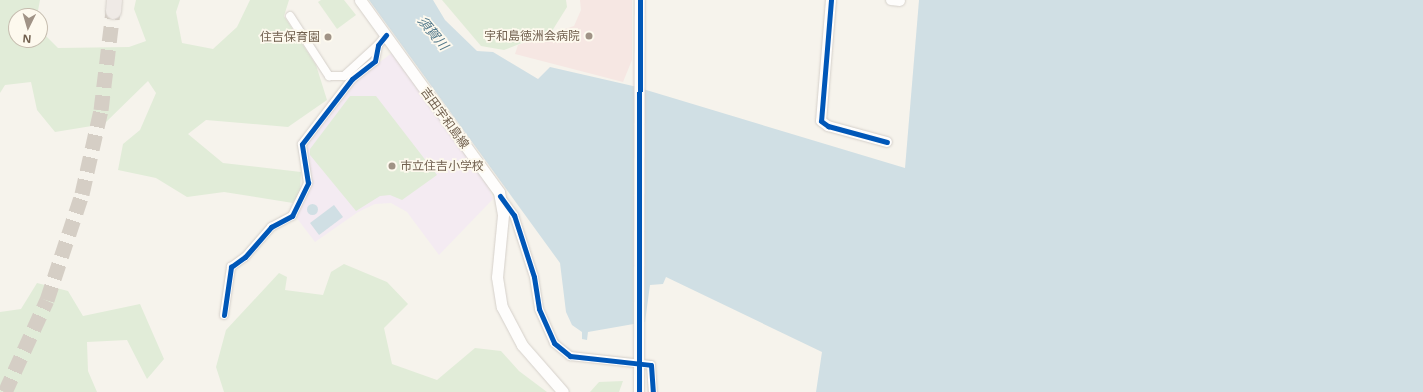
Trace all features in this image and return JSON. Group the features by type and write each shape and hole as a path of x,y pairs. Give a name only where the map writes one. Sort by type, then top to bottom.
{"main road":[{"name":"吉田宇和島線","path":"360,0 500,196 503,215 497,277 502,307 522,345 563,392"}],"street":[{"path":"639,392 640,0"},
{"path":"831,0 821,121 828,126 887,142"},
{"path":"290,16 329,76 344,76 386,36"},
{"path":"224,315 231,267 245,257 272,227 292,216 309,177 302,144 352,79 375,61 378,45"},
{"path":"500,196 514,216 534,277 539,309 554,342 570,356 651,365 653,392"}],"shaded area":[{"name":"宇和島徳洲会病院","path":"580,0 632,0 632,60 623,82 515,54 518,45 574,26 581,10"},
{"name":"市立住吉小学校","path":"393,52 486,180 493,199 439,255 407,212 391,203 375,204 358,212 315,242 296,217 312,179 306,146 354,82"}],"green space":[{"path":"0,0 40,0 38,8 8,8 8,48 48,48 48,38 58,48 129,47 146,41 134,9 136,0 180,0 176,12 182,43 213,49 237,27 250,0 289,0 284,16 316,65 327,100 288,127 206,120 188,134 223,163 301,172 300,191 293,203 224,192 187,197 156,178 118,170 123,144 140,130 156,93 148,81 104,124 55,132 37,110 31,82 5,85 0,93"},
{"path":"321,0 344,0 356,15 337,29 318,2"},
{"path":"442,0 566,0 567,7 552,31 504,50 481,46"},
{"path":"350,96 376,96 437,175 402,200 390,195 380,196 356,211 310,155 310,149"},
{"path":"344,264 387,282 408,304 384,328 392,364 437,380 475,348 501,351 519,371 547,392 224,392 216,367 226,330 279,273 287,277 285,290 323,295 331,272"},
{"path":"37,283 68,291 83,316 140,304 164,359 147,379 127,340 87,342 88,371 97,392 0,392 0,312 21,309"},
{"path":"623,381 619,392 590,392 599,382"}],"water":[{"name":"須賀川","path":"369,0 433,0 445,20 477,51 493,52 538,79 550,67 633,86 905,168 919,0 1423,0 1423,392 816,392 822,352 666,277 663,284 650,285 645,322 588,332 587,340 582,339 582,332 572,325 566,312 560,263"},
{"path":"312,203 316,205 318,209 316,213 312,215 308,213 306,209 308,205"},
{"path":"334,205 343,217 319,235 310,223"}],"tunnel":[{"path":"5,392 47,300 82,194 101,110 113,11"}],"cycle path":[{"path":"639,392 640,0"},
{"path":"831,0 821,121 828,126 887,142"},
{"path":"224,315 231,267 245,257 271,227 292,216 308,183 302,144 352,79 375,61 378,45 386,35"},
{"path":"500,196 514,215 534,277 539,309 554,343 570,356 651,365 653,392"}],"place":[{"name":"宇和島徳洲会病院","path":"589,36"},
{"name":"住吉保育園","path":"328,37"},
{"name":"市立住吉小学校","path":"392,166"}]}
